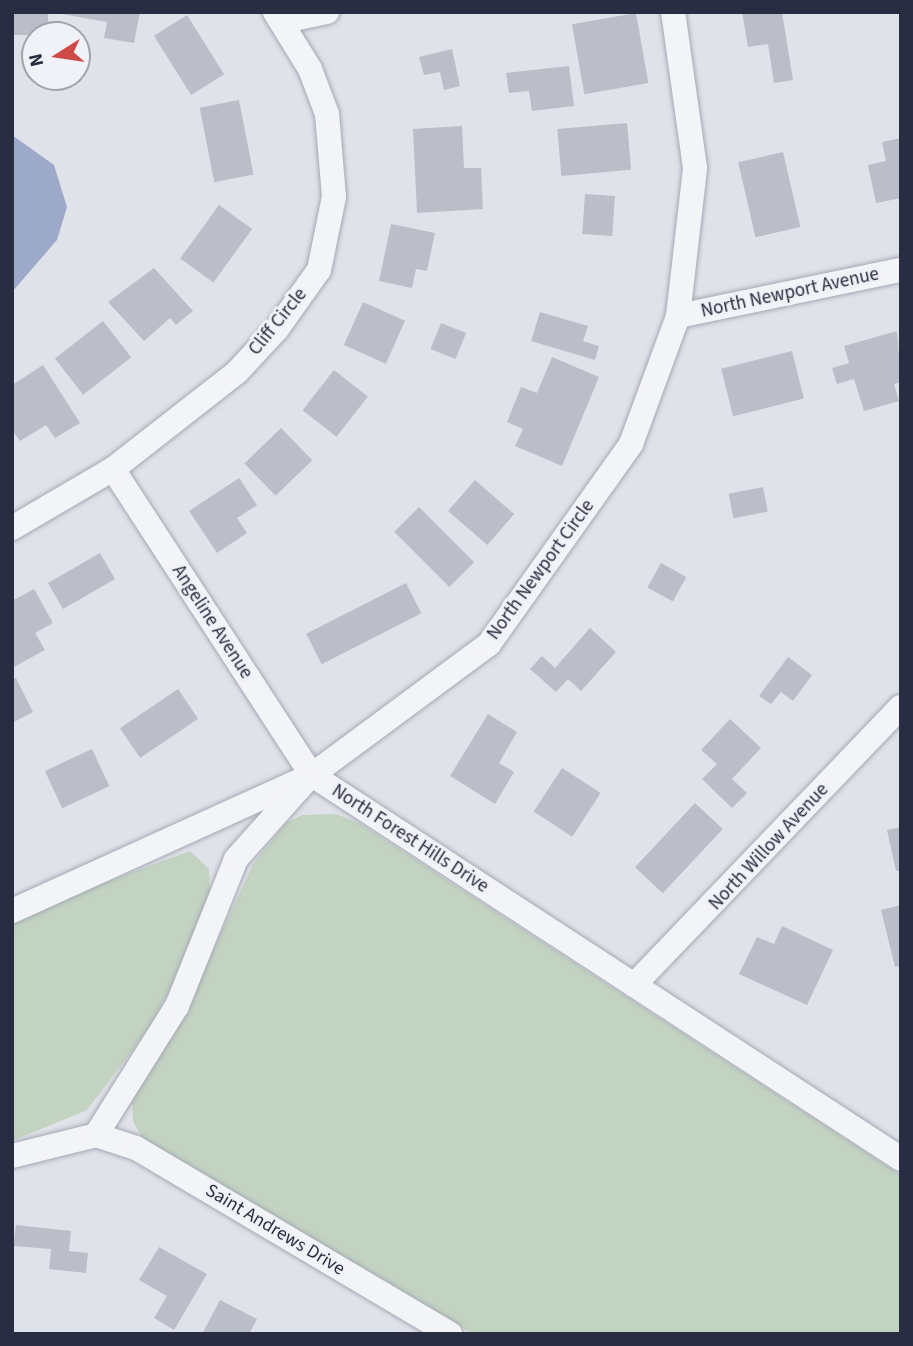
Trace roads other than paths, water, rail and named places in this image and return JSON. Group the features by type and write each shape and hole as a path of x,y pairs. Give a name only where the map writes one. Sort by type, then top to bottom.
{"street":[{"path":"279,17 327,12"},
{"name":"North Newport Circle","path":"12,911 312,775 489,644 631,444 678,316 695,169 673,12"},
{"name":"Cliff Circle","path":"12,528 113,469 237,372 278,329 319,270 334,197 327,114 279,17"},
{"name":"North Newport Avenue","path":"678,316 901,270"},
{"name":"Angeline Avenue","path":"113,469 312,775"},
{"name":"North Willow Avenue","path":"634,985 901,707"},
{"name":"North Forest Hills Drive","path":"96,1135 177,1006 236,859 312,775 901,1159"},
{"path":"12,1156 96,1135"},
{"name":"Saint Andrews Drive","path":"96,1135 136,1148 450,1334"}],"water":[{"path":"12,135 54,165 67,207 57,240 12,292"}]}
